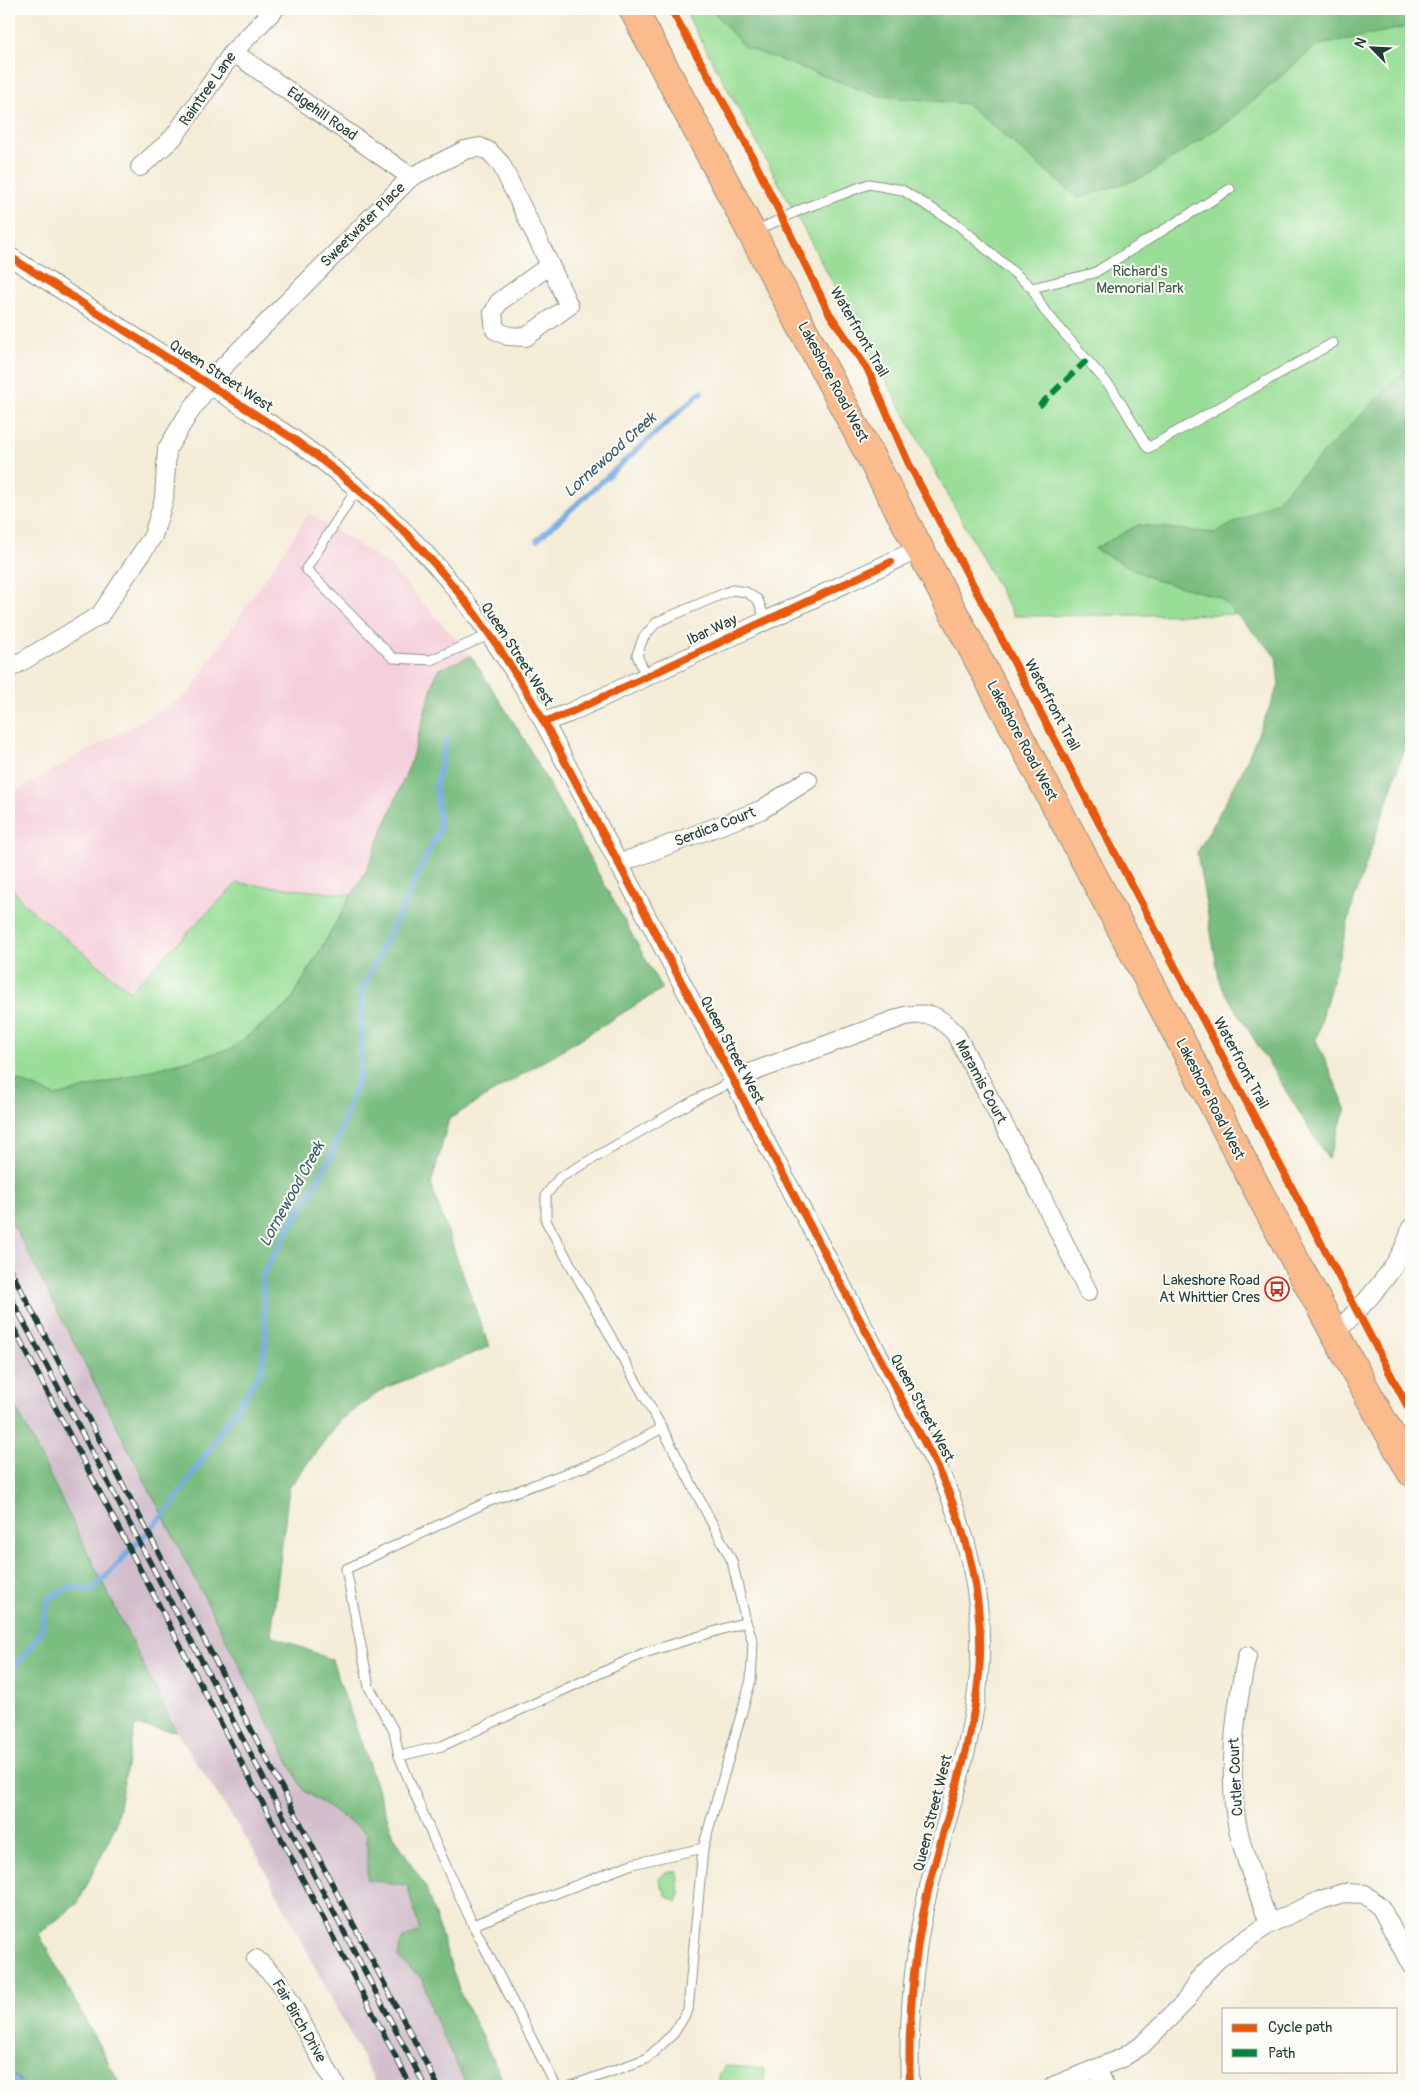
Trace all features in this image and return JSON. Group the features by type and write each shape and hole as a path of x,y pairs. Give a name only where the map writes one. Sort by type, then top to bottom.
{"main road":[{"name":"Lakeshore Road West","path":"633,9 754,232 1334,1334 1411,1472"}],"street":[{"name":"Raintree Lane","path":"140,167 173,138 233,52 275,9"},
{"name":"Edgehill Road","path":"233,52 411,177"},
{"name":"Sweetwater Place","path":"9,669 100,615 153,536 164,499 167,449 209,385 219,371 411,177 465,150 480,147 490,152 501,164 550,265 569,306 526,338 508,336 494,330 493,313 499,302 550,265"},
{"name":"Queen Street West","path":"9,256 292,438 358,487 438,565 491,634 544,722 938,1468 958,1514 974,1575 980,1627 977,1689 918,1940 911,1996 910,2086"},
{"name":"Ibar Way","path":"544,722 569,713 920,548"},
{"name":"Serdica Court","path":"618,864 761,810 808,780"},
{"name":"Maramis Court","path":"733,1081 905,1016 926,1013 942,1020 955,1033 1042,1197 1088,1292"},
{"path":"1334,1334 1357,1312 1389,1271 1408,1244 1411,1228"},
{"name":"Cutler Court","path":"1247,1656 1238,1694 1234,1730 1234,1804 1244,1848 1269,1924"},
{"path":"1053,2086 1122,2058 1141,2046 1185,2002 1198,1979 1218,1959 1269,1924 1321,1900 1344,1893 1365,1894 1380,1908 1411,1965"},
{"name":"Fair Birch Drive","path":"256,1959 279,1981 336,2086"},
{"path":"1097,2069 1105,2086"}],"lane":[{"path":"754,232 802,210 869,184 902,190 957,224 1032,288 1044,310 1113,390 1148,448 1333,343"},
{"path":"1032,288 1094,273 1230,189"},
{"path":"358,487 306,569 393,658 431,660 491,634"},
{"path":"646,676 637,655 643,638 657,622 732,590 746,592 758,600 766,621"},
{"path":"571,2086 646,2059 674,2033 688,2010 702,1848 751,1680 753,1642 746,1622 732,1561 662,1428 546,1221 546,1196 558,1178 696,1099 733,1081"},
{"path":"556,2086 473,1925 434,1840 399,1756 394,1731 369,1687 346,1569 487,1502 608,1458 662,1428"},
{"path":"399,1756 442,1746 644,1653 746,1622"},
{"path":"473,1925 632,1864 702,1848"}],"shaded area":[{"path":"309,513 389,565 471,656 437,671 410,764 367,869 289,1004 9,1077 9,795 187,695"},
{"path":"9,1197 271,1635 332,1660 394,1836 426,1888 460,1993 506,2086 377,2086 258,1857 176,1731 9,1393"}],"green space":[{"name":"Richard's Memorial Park","path":"684,9 1411,9 1411,473 1274,614 1014,616"},
{"path":"711,9 995,9 1088,12 1094,9 1411,9 1411,26 1316,46 1229,121 1144,177 1078,198 967,104 879,96 744,47"},
{"path":"1411,364 1411,729 1355,897 1316,1040 1346,1108 1328,1159 1220,984 1197,853 1241,774 1279,685 1276,656 1219,597 1155,580 1094,549 1138,525 1215,533 1276,501"},
{"path":"471,656 523,737 662,989 449,1119 431,1185 489,1347 385,1388 340,1420 289,1488 271,1635 332,1660 394,1836 426,1888 460,1993 506,2086 467,2086 432,2013 423,1979 398,1958 402,1939 420,1931 407,1885 367,1880 367,1834 303,1790 9,1216 9,1077 56,1096 231,1049 289,1004 367,869 410,764 437,670"},
{"path":"237,883 352,895 289,1004 231,1049 56,1096 9,1077 9,884 23,903 130,991"},
{"path":"9,1393 176,1731 135,1726 115,1827 78,1903 39,1934 121,2086 23,2086 18,2078 9,2071"},
{"path":"666,1872 678,1872 680,1894 677,1902 667,1897 659,1879"},
{"path":"726,2066 764,2068 765,2086 721,2086 718,2075"}],"water":[{"path":"9,2071 18,2078 23,2086 9,2086"}],"waterway":[{"name":"Lornewood Creek","path":"537,540 701,392"},
{"name":"Lornewood Creek","path":"9,1675 40,1634 48,1599 72,1586 91,1592 170,1508 262,1370 266,1337 262,1276 332,1155 360,1074 362,991 440,828 436,785 447,738"}],"railway":[{"path":"9,1267 438,2086"},
{"path":"9,1294 425,2086"},
{"path":"9,1319 411,2086"}],"marked path":[{"path":"1039,406 1087,360"}],"cycle path":[{"name":"Waterfront Trail","path":"671,9 741,134 829,313 868,370 908,462 1411,1413"},
{"path":"9,256 292,438 333,468 404,531 464,600 492,638 544,722 938,1468 958,1518 972,1568 979,1620 979,1674 970,1733 931,1880 916,1953 910,2042 910,2086"},
{"path":"544,722 569,713 891,562"}],"place":[{"name":"Lakeshore Road At Whittier Cres","path":"1277,1289"}]}
